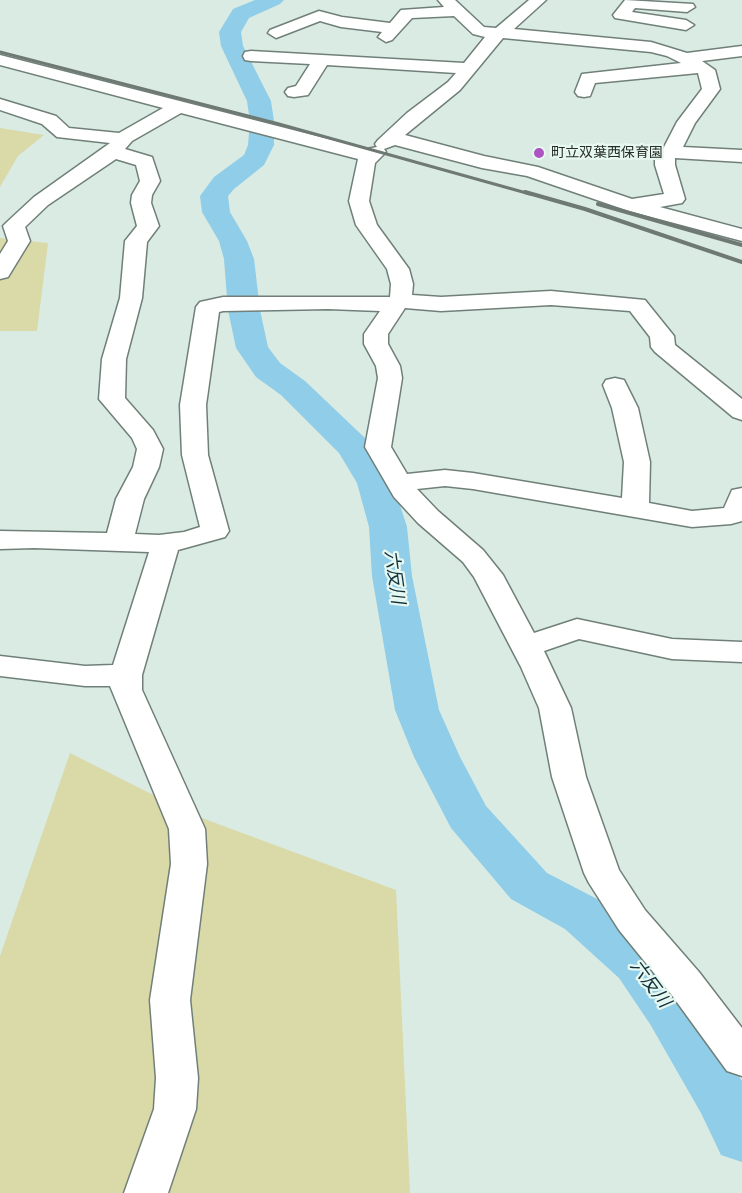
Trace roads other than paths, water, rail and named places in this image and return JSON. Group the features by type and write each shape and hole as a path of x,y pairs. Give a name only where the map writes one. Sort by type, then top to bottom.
{"street":[{"path":"538,0 498,34 454,86 414,117 366,161 359,201 366,225 398,269 402,284 397,303 376,334 376,344 388,366 390,378 378,447 399,483 428,517 473,556 488,575 555,708 569,777 602,873 632,920 685,983 742,1059"},
{"path":"686,25 621,15 631,3 690,4"},
{"path":"647,47 678,33 688,21 684,11 690,4"},
{"path":"276,33 319,16 389,32 407,13 451,5 479,31 664,49 691,62 706,70 711,89 687,122 671,152 665,156 665,165 675,199 631,205"},
{"path":"584,92 588,78 618,77 742,51"},
{"path":"251,56 467,68"},
{"path":"294,92 302,91 322,59"},
{"path":"0,60 278,133 531,171 631,205 739,232"},
{"path":"69,95 93,84"},
{"path":"0,104 49,120 64,133 118,146 146,161 150,181 142,195 141,203 148,226 136,241 131,298 114,359 112,399 144,436 150,449 146,467 130,499 120,543"},
{"path":"35,116 52,105"},
{"path":"0,272 19,241 14,226 41,201 69,185 118,146 178,107"},
{"path":"671,152 742,156"},
{"path":"0,540 166,543 188,540 215,531 195,454 193,405 208,307 223,304 328,302 441,304 551,298 637,305 662,336 663,347 742,411"},
{"path":"615,385 625,408 637,462 635,509"},
{"path":"399,483 445,478 472,481 692,519 731,516 740,510 742,496"},
{"path":"146,1193 175,1109 177,1077 170,1000 189,864 187,829 126,690 126,675 166,543"},
{"path":"526,647 578,629 672,649 742,652"},
{"path":"0,666 85,676 126,675"}],"waterway":[{"name":"六反川","path":"273,0 241,14 230,32 232,46 259,101 262,121 261,145 255,159 224,183 214,196 216,212 233,241 239,259 244,310 252,348 268,370 293,388 353,447 375,483 388,527 392,576 417,710 437,757 468,816 529,886 583,915 638,964 669,1009 721,1096 742,1137"}],"railway":[{"path":"0,52 279,124 530,194"},
{"path":"525,192 585,209 742,262"},
{"path":"598,204 742,245"}],"place":[{"name":"町立双葉西保育園","path":"539,153"}]}
